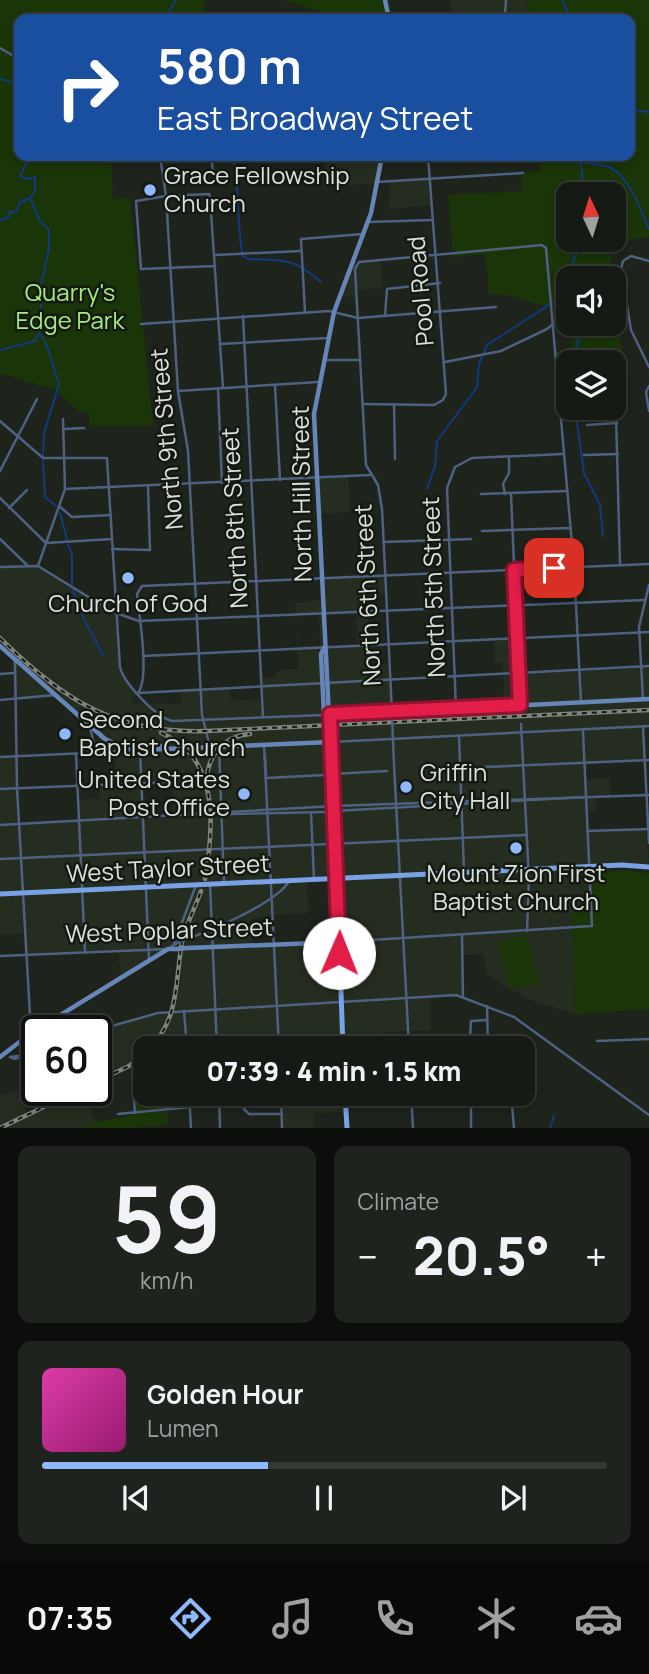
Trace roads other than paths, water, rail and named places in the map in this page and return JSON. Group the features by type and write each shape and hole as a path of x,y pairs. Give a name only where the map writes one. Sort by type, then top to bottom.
{"main road":[{"name":"West Taylor Street","path":"0,894 464,872 649,867"},
{"path":"334,878 342,1036"},
{"path":"346,1106 347,1128"}],"street":[{"name":"North 9th Street","path":"161,161 166,196 178,391 186,430 203,720 210,747"},
{"path":"212,161 213,171"},
{"name":"North Hill Street","path":"334,878 314,422 334,312 368,222 381,161"},
{"name":"Pool Road","path":"394,404 434,405 443,400 446,388 440,283 428,161"},
{"path":"377,182 523,173"},
{"path":"215,266 141,270 136,201 166,196 209,194 215,255 223,388"},
{"path":"368,222 432,220"},
{"path":"305,312 299,242 305,237 363,234"},
{"path":"436,256 545,246 574,567 581,702"},
{"path":"215,255 300,251"},
{"name":"North 6th Street","path":"408,1036 381,497 366,465 355,269 359,262 436,256"},
{"path":"649,261 631,256 623,261 621,269 632,335 649,367"},
{"path":"385,316 387,289 440,283"},
{"path":"141,324 305,312 334,312 358,318 496,307"},
{"name":"North 8th Street","path":"243,316 263,717"},
{"path":"445,362 501,351 556,323"},
{"path":"220,344 328,338"},
{"path":"325,360 360,360"},
{"path":"178,391 320,382"},
{"path":"275,385 279,480"},
{"path":"649,386 646,399 649,411"},
{"path":"218,388 222,484"},
{"path":"0,471 37,400"},
{"path":"363,404 394,404 395,459"},
{"path":"38,566 65,489 64,419"},
{"path":"617,420 620,565"},
{"path":"0,421 39,456 65,459 107,458 121,672 147,705 167,720 646,699 639,633 649,585"},
{"path":"587,425 617,423"},
{"path":"64,429 84,428"},
{"path":"505,494 503,484 509,473 509,457 563,454"},
{"path":"584,456 618,454"},
{"name":"North 5th Street","path":"456,708 447,488 455,467 472,458 509,457"},
{"path":"65,489 222,484 370,475"},
{"path":"113,549 150,550 148,487"},
{"path":"9,508 27,490"},
{"path":"481,494 567,491"},
{"path":"511,494 520,705"},
{"path":"0,498 46,543 112,539"},
{"path":"59,506 72,517 111,515"},
{"path":"482,531 570,528"},
{"path":"0,539 27,565"},
{"path":"384,542 471,539"},
{"path":"138,693 142,688 143,656 139,588 195,583 649,564"},
{"path":"0,567 38,566 118,614 139,621 644,600"},
{"path":"143,656 649,632"},
{"path":"0,646 99,734 121,747 140,750"},
{"path":"15,661 17,788 24,955 29,1015"},
{"path":"138,693 649,666"},
{"path":"0,674 14,673"},
{"path":"0,700 55,695"},
{"path":"88,724 96,742"},
{"path":"521,724 528,870 527,930"},
{"path":"0,757 649,726"},
{"path":"643,727 647,760 649,843"},
{"path":"339,942 592,926 583,731"},
{"path":"96,752 99,734"},
{"path":"459,737 464,872"},
{"path":"264,745 278,1036"},
{"path":"121,747 182,748"},
{"path":"219,747 224,884"},
{"path":"140,750 149,960"},
{"path":"76,754 85,952"},
{"path":"460,768 647,760"},
{"path":"266,776 387,771"},
{"path":"0,789 170,782"},
{"path":"0,825 267,810 648,795"},
{"path":"229,814 234,817 311,813 332,809"},
{"path":"311,813 314,879"},
{"path":"587,831 649,829"},
{"path":"0,859 526,835"},
{"path":"176,945 212,929 271,896 290,880"},
{"path":"210,884 216,1036"},
{"path":"176,945 196,885"},
{"path":"462,934 463,997"},
{"name":"West Poplar Street","path":"0,956 168,949 176,945 188,948 339,942"},
{"path":"60,1015 168,949"},
{"path":"112,1025 139,1016 184,1011 463,997 487,1005 529,1028 649,1115"},
{"path":"487,1005 488,1036"},
{"path":"184,1011 186,1036"},
{"path":"470,1036 471,1021 487,1020"},
{"path":"597,1041 649,1039"},
{"path":"0,1057 21,1041"},
{"path":"135,1106 135,1113"},
{"path":"219,1106 220,1128"},
{"path":"244,1106 249,1114 282,1114"},
{"path":"282,1106 282,1128"},
{"path":"412,1106 413,1128"},
{"path":"471,1106 471,1128"},
{"path":"512,1106 514,1128"},
{"path":"118,1114 190,1107 191,1128"}],"waterway":[{"path":"168,14 176,0"},
{"path":"562,0 569,14"},
{"path":"0,79 14,83"},
{"path":"635,111 649,112"},
{"path":"28,161 20,176 27,179 35,177 35,191 31,197"},
{"path":"234,161 243,256 248,259 295,264 321,282"},
{"path":"581,161 583,182"},
{"path":"582,161 611,168 624,179 649,229"},
{"path":"0,220 8,218 10,212 17,211 19,203 30,198"},
{"path":"0,350 35,341 45,321 41,309 41,285 49,248 49,230 40,221 30,198"},
{"path":"427,489 435,466 437,441 477,387 479,364 487,345 558,299 577,252"},
{"path":"41,335 59,384 44,433 43,456"},
{"path":"577,336 577,350"},
{"path":"577,420 584,473 600,505 603,536"},
{"path":"43,460 45,497 56,506"},
{"path":"60,512 67,540"},
{"path":"68,545 72,554 72,584"},
{"path":"73,590 103,655"},
{"path":"550,1128 554,1116"}],"railway":[{"path":"0,638 46,679 92,708 117,719 174,730 206,731 649,710"},
{"path":"161,733 180,744 194,759 203,776 211,816 205,879"},
{"path":"207,783 207,774 218,750 232,739 250,734"},
{"path":"160,1036 167,1024 175,998 182,942 201,891"},
{"path":"112,1074 133,1063"},
{"path":"0,1128 46,1106"}],"place":[{"name":"Grace Fellowship Church","path":"150,190"},
{"name":"Church of God","path":"128,578"},
{"name":"Second Baptist Church","path":"65,734"},
{"name":"Griffin City Hall","path":"406,787"},
{"name":"United States Post Office","path":"244,794"},
{"name":"Mount Zion First Baptist Church","path":"516,848"}],"park label":[{"name":"Quarry's Edge Park","path":"70,307"}]}
